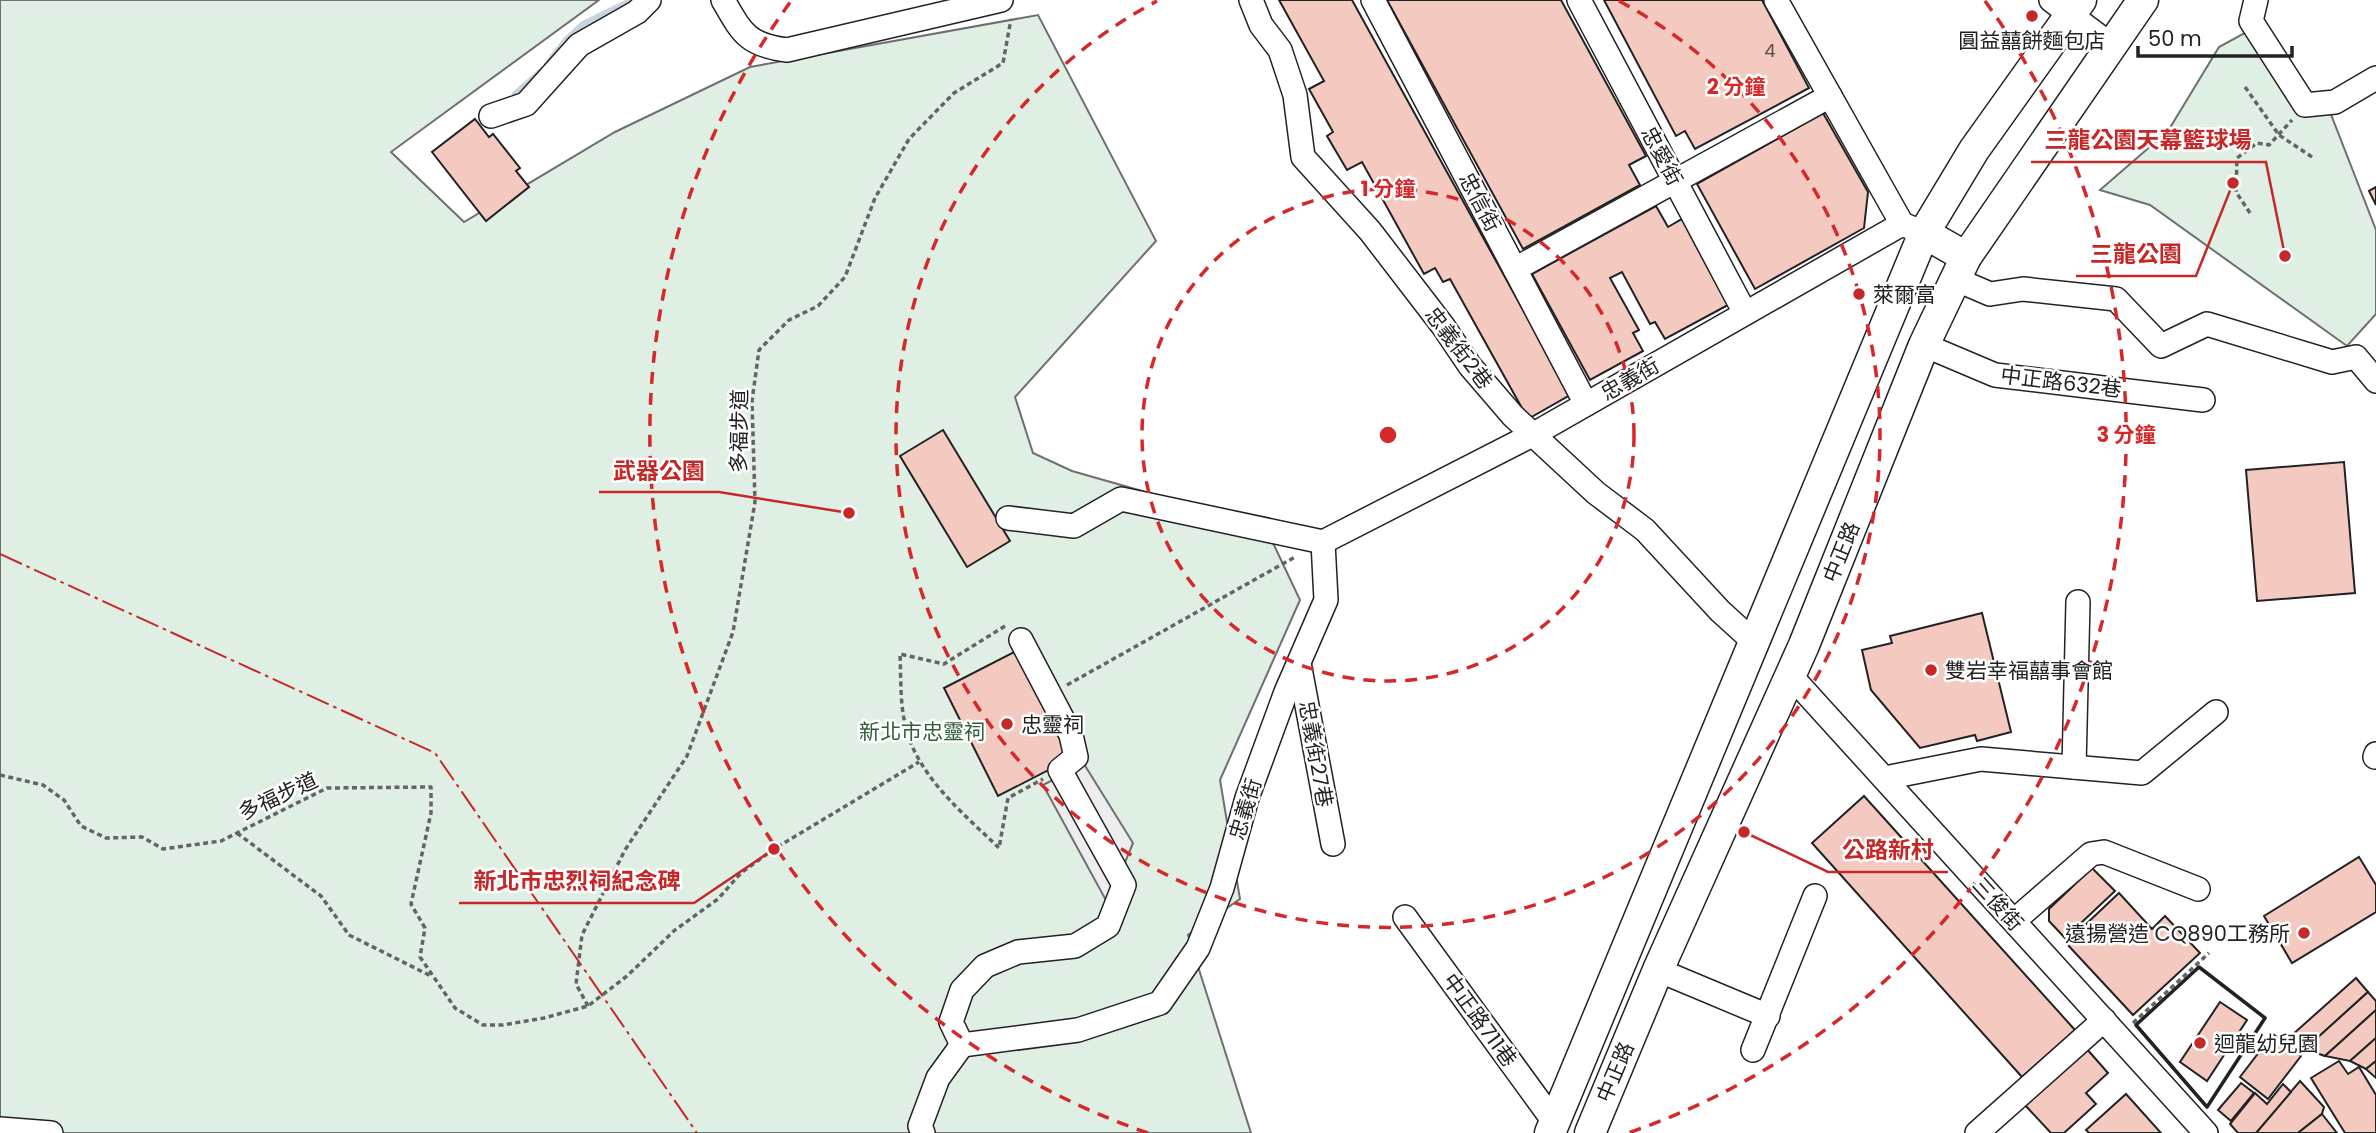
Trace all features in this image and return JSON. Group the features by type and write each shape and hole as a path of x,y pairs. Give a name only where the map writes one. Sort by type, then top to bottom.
{"main road":[{"name":"中正路","path":"1590,1133 1658,970 1790,675 1924,345 1961,268 2143,0"},
{"name":"中正路","path":"1552,1128 1753,641 1913,228 1974,150 2068,5"},
{"path":"1913,228 1961,268"},
{"path":"1753,641 1790,675"}],"street":[{"path":"491,116 526,104 579,45 637,12 649,0"},
{"path":"723,0 742,33 761,47 787,50 1007,6"},
{"name":"忠義街2巷","path":"1251,0 1261,25 1280,50 1295,95 1303,157 1396,263 1470,366 1513,416 1595,493 1645,530 1753,641"},
{"name":"忠信街","path":"1373,0 1586,404"},
{"name":"忠愛街","path":"1579,0 1745,313"},
{"path":"1776,0 1829,96 1913,228"},
{"path":"2256,0 2251,21 2305,105 2335,102 2376,79"},
{"path":"2068,5 2112,46"},
{"path":"1515,269 1829,96"},
{"name":"忠義街","path":"962,1045 1078,1030 1160,1003 1198,948 1222,888 1247,799 1326,600 1323,542 1534,434 1745,313 1913,228"},
{"path":"1961,268 1990,294 2023,289 2116,299 2161,346 2207,324 2332,362 2356,357 2376,381"},
{"name":"中正路632巷","path":"1924,345 1995,375 2203,400"},
{"path":"1007,518 1074,526 1121,499 1323,542"},
{"path":"2074,767 2078,602"},
{"path":"923,1133 920,1126 938,1077 962,1045 951,1022 962,990 985,965 1018,953 1075,946 1108,926 1124,885 1060,770 1076,757 1071,735 1021,640"},
{"name":"忠義街27巷","path":"1299,663 1332,844"},
{"name":"三俊街","path":"1790,675 2206,1133"},
{"path":"1885,778 1981,759 2142,773 2216,712"},
{"path":"2014,921 2091,854 2104,852 2198,889"},
{"path":"1752,1051 1815,895"},
{"name":"中正路711巷","path":"1405,917 1552,1128"},
{"path":"1658,970 1768,1016"},
{"path":"1977,1133 2111,1028"},
{"path":"0,1129 51,1133"}],"path":[{"name":"多福步道","path":"588,1006 576,984 582,935 625,850 687,756 733,632 755,502 752,401 759,350 789,320 818,306 845,277 876,198 909,139 954,93 1003,63 1007,6"},
{"path":"2245,87 2279,135 2315,159"},
{"path":"2250,213 2236,192 2237,158 2257,143 2269,145 2305,105"},
{"path":"1050,695 1323,542"},
{"path":"1021,640 1011,622 944,664 900,654 904,720 919,762 954,805 999,848 1008,799 1060,770"},
{"name":"多福步道","path":"0,775 43,785 64,800 81,826 106,838 142,837 163,849 221,841 327,788 431,788 431,813 411,904 425,928 421,957 455,1008 484,1025 503,1025 544,1018 588,1006 627,975 675,930 718,899 741,873 774,849 919,762"},
{"path":"237,833 321,896 349,935 433,977"},
{"path":"2111,1028 2209,953"}],"green space":[{"name":"新北市忠靈祠","path":"0,0 599,0 391,152 464,222 615,132 750,67 1038,15 1156,241 1015,397 1033,453 1072,471 1265,526 1300,600 1220,780 1240,899 1188,935 1251,1133 0,1133"},
{"path":"2250,30 2301,110 2330,112 2376,230 2376,314 2347,346 2150,205 2100,190 2168,131 2219,47"}],"shaded area":[{"path":"1084,764 1133,843 1108,904 1043,785"}],"building":[{"path":"1279,0 1352,0 1570,395 1528,419 1450,279 1443,282 1435,268 1424,274 1362,162 1347,170 1327,136 1333,132 1309,89 1324,81"},
{"path":"1387,0 1561,0 1646,156 1629,165 1640,185 1523,249"},
{"path":"1604,0 1762,0 1809,88 1695,149 1685,131 1676,136"},
{"path":"1823,113 1868,192 1864,228 1755,289 1697,184"},
{"path":"475,119 489,137 493,134 520,168 516,171 529,187 486,221 432,152"},
{"path":"2376,187 2376,205 2369,191"},
{"path":"1656,206 1668,227 1682,219 1728,305 1665,339 1655,322 1650,324 1622,272 1610,278 1639,330 1633,333 1643,351 1590,380 1532,274"},
{"path":"943,430 1010,541 967,567 900,456"},
{"path":"2344,462 2355,593 2257,601 2246,470"},
{"name":"雙岩幸福囍事會館","path":"1982,613 2011,732 1977,741 1975,735 1920,748 1871,690 1862,650 1892,643 1890,636"},
{"name":"忠靈祠","path":"1016,651 1070,759 998,796 944,688"},
{"path":"1864,796 2075,1030 2022,1077 1812,843"},
{"path":"2359,857 2376,885 2376,912 2292,963 2264,916"},
{"path":"2092,868 2115,891 2065,938 2049,921 2049,909"},
{"path":"2119,893 2152,929 2165,916 2200,953 2133,1015 2066,943"},
{"path":"2356,978 2368,992 2305,1049 2292,1035"},
{"path":"2368,992 2376,1001 2376,1010 2325,1056 2305,1049"},
{"path":"2220,1002 2247,1020 2207,1081 2180,1062"},
{"path":"2376,1010 2376,1038 2350,1061 2325,1056"},
{"path":"2273,1034 2301,1056 2268,1099 2240,1077"},
{"path":"2376,1038 2376,1061 2366,1069 2350,1061"},
{"path":"2086,1048 2108,1073 2086,1093 2096,1104 2064,1133 2051,1133 2024,1104"},
{"path":"2339,1061 2348,1074 2359,1067 2376,1095 2376,1133 2345,1133 2311,1078"},
{"path":"2376,1061 2376,1078 2366,1069"},
{"path":"2300,1081 2324,1107 2322,1114 2298,1133 2256,1133"},
{"path":"2241,1083 2254,1093 2231,1121 2218,1110"},
{"path":"2283,1084 2291,1092 2256,1133 2238,1133 2230,1124 2255,1093 2267,1104"},
{"path":"2126,1094 2161,1133 2089,1133 2086,1130"},
{"path":"2322,1114 2337,1133 2298,1133"}],"waterway":[{"path":"547,64 583,24 632,0"},
{"path":"515,94 540,72"}],"wall":[{"path":"2199,967 2265,1018 2207,1107 2136,1025 2199,967"}],"power":[{"path":"0,554 435,753 697,1133"}],"place":[{"name":"圓益囍餅麵包店","path":"2032,16"},
{"name":"三龍公園","path":"2233,183"},
{"name":"三龍公園天幕籃球場","path":"2285,256"},
{"name":"萊爾富","path":"1859,294"},
{"name":"武器公園","path":"849,513"},
{"name":"雙岩幸福囍事會館","path":"1931,670"},
{"name":"忠靈祠","path":"1007,724"},
{"name":"公路新村","path":"1744,832"},
{"name":"新北市忠烈祠紀念碑","path":"774,849"},
{"name":"遠揚營造 CQ890工務所","path":"2304,933"},
{"name":"迴龍幼兒園","path":"2200,1043"}]}
